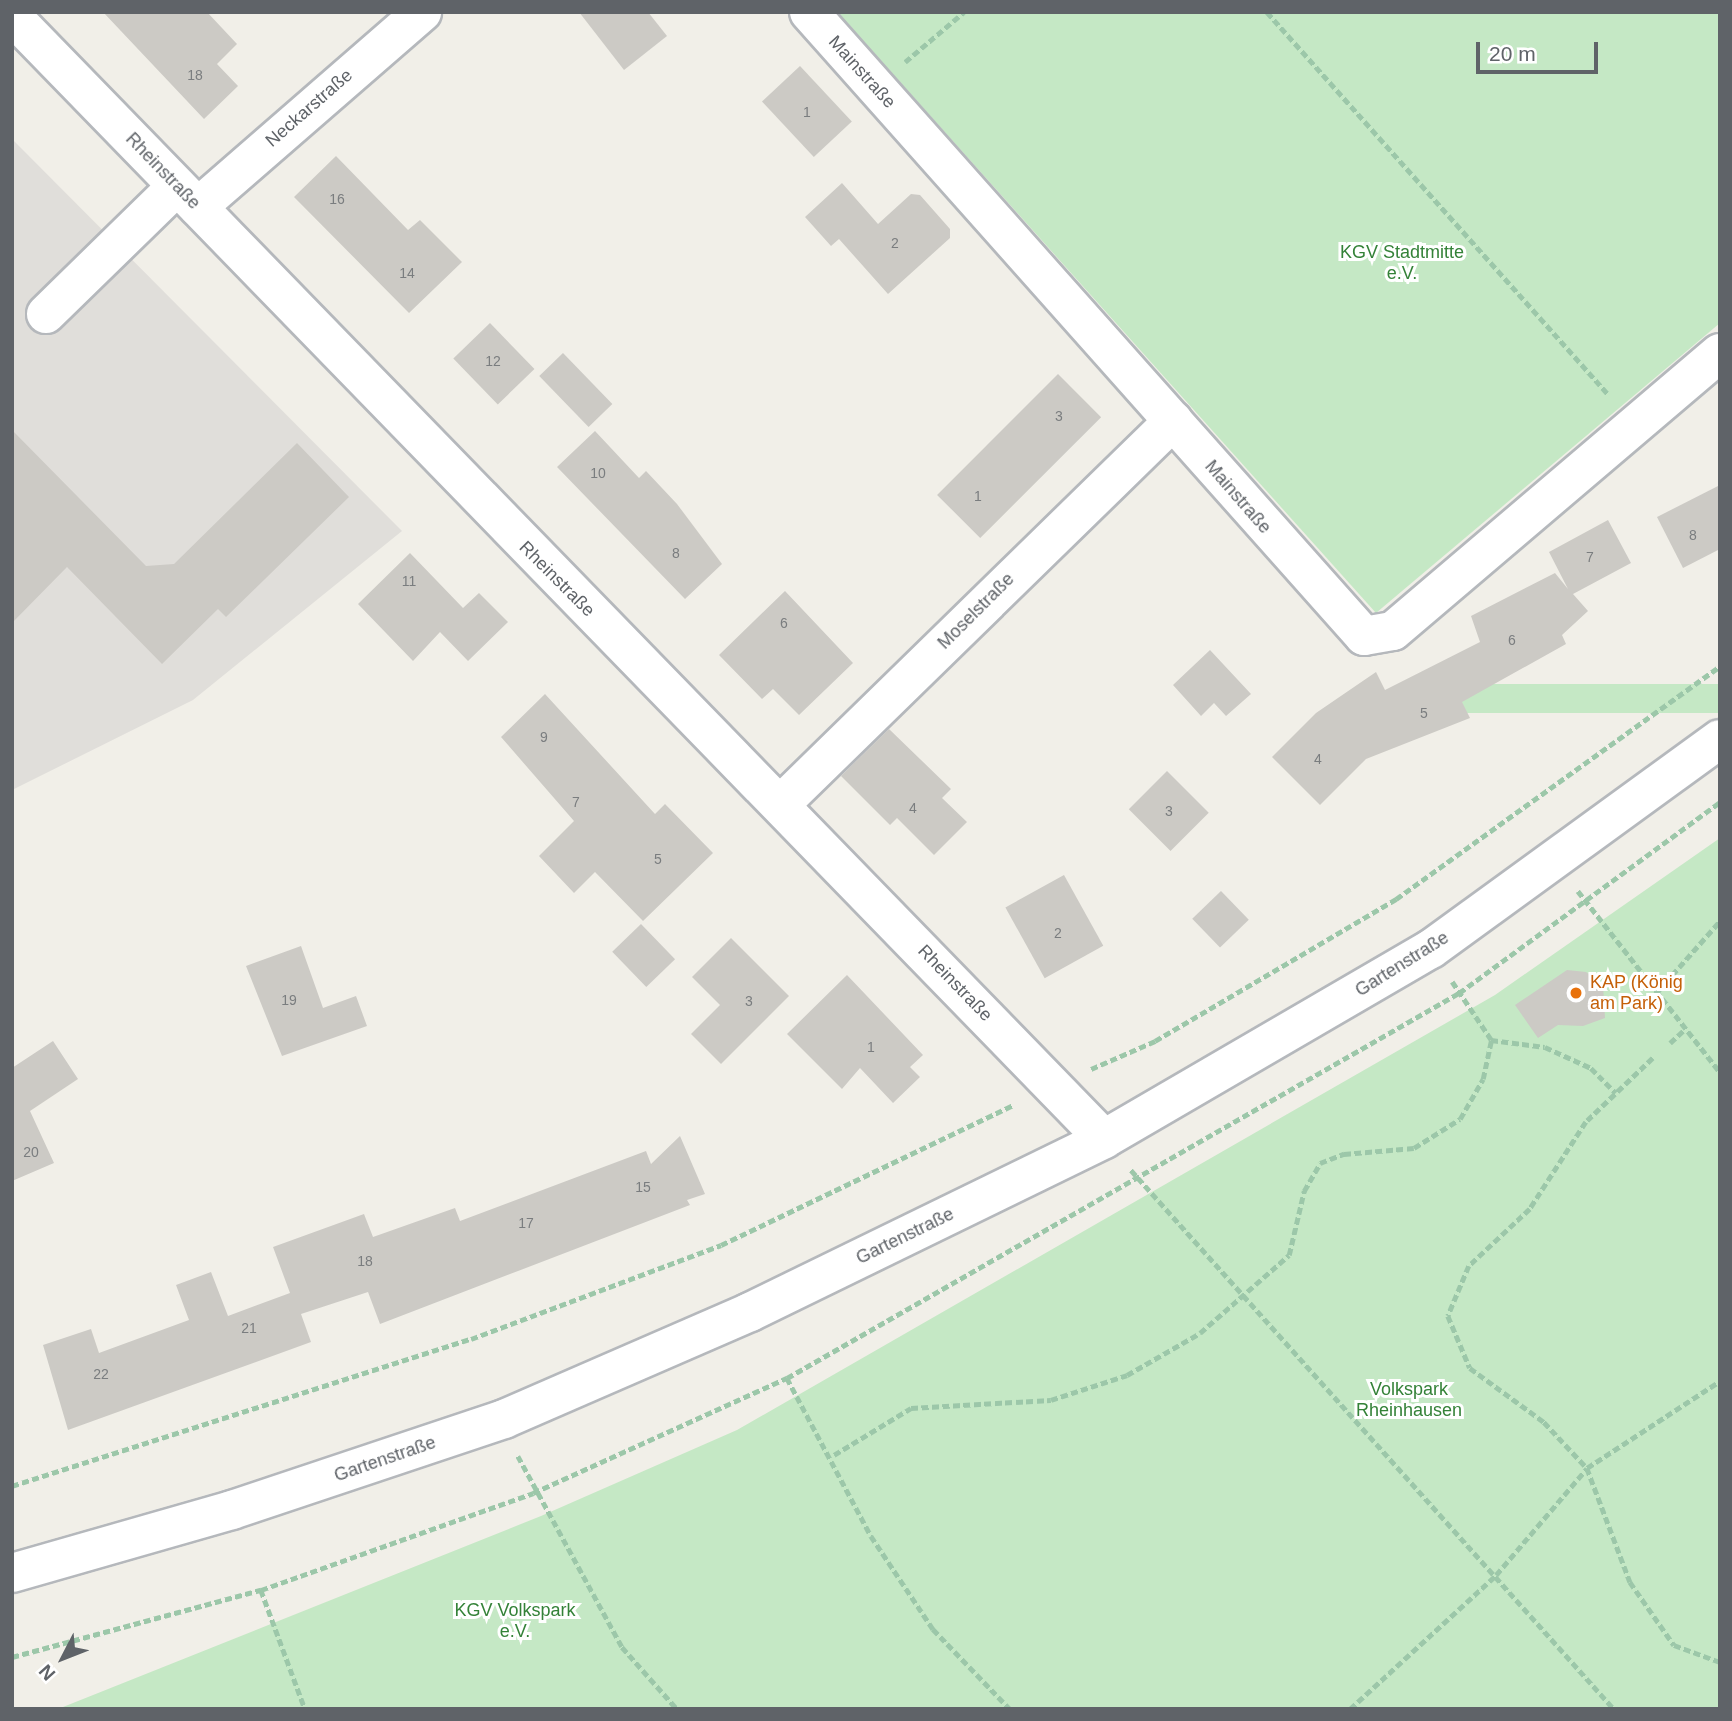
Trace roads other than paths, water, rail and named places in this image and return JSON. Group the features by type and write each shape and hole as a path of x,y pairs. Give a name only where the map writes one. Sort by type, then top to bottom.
{"street":[{"name":"Neckarstraße","path":"46,314 187,197 422,12"},
{"name":"Mainstraße","path":"808,12 1172,421 1348,624 1378,637 1720,353"},
{"name":"Rheinstraße","path":"12,16 450,473 782,803 1104,1139"},
{"name":"Moselstraße","path":"782,803 1172,421"},
{"name":"Gartenstraße","path":"12,1573 232,1510 503,1419 750,1312 1104,1139 1431,949 1720,739"}],"place":[{"name":"KAP (König am Park)","path":"1576,993"}],"park label":[{"name":"KGV Stadtmitte e.V.","path":"1402,263"},
{"name":"Volkspark Rheinhausen","path":"1409,1400"},
{"name":"KGV Volkspark e.V.","path":"515,1621"}]}
